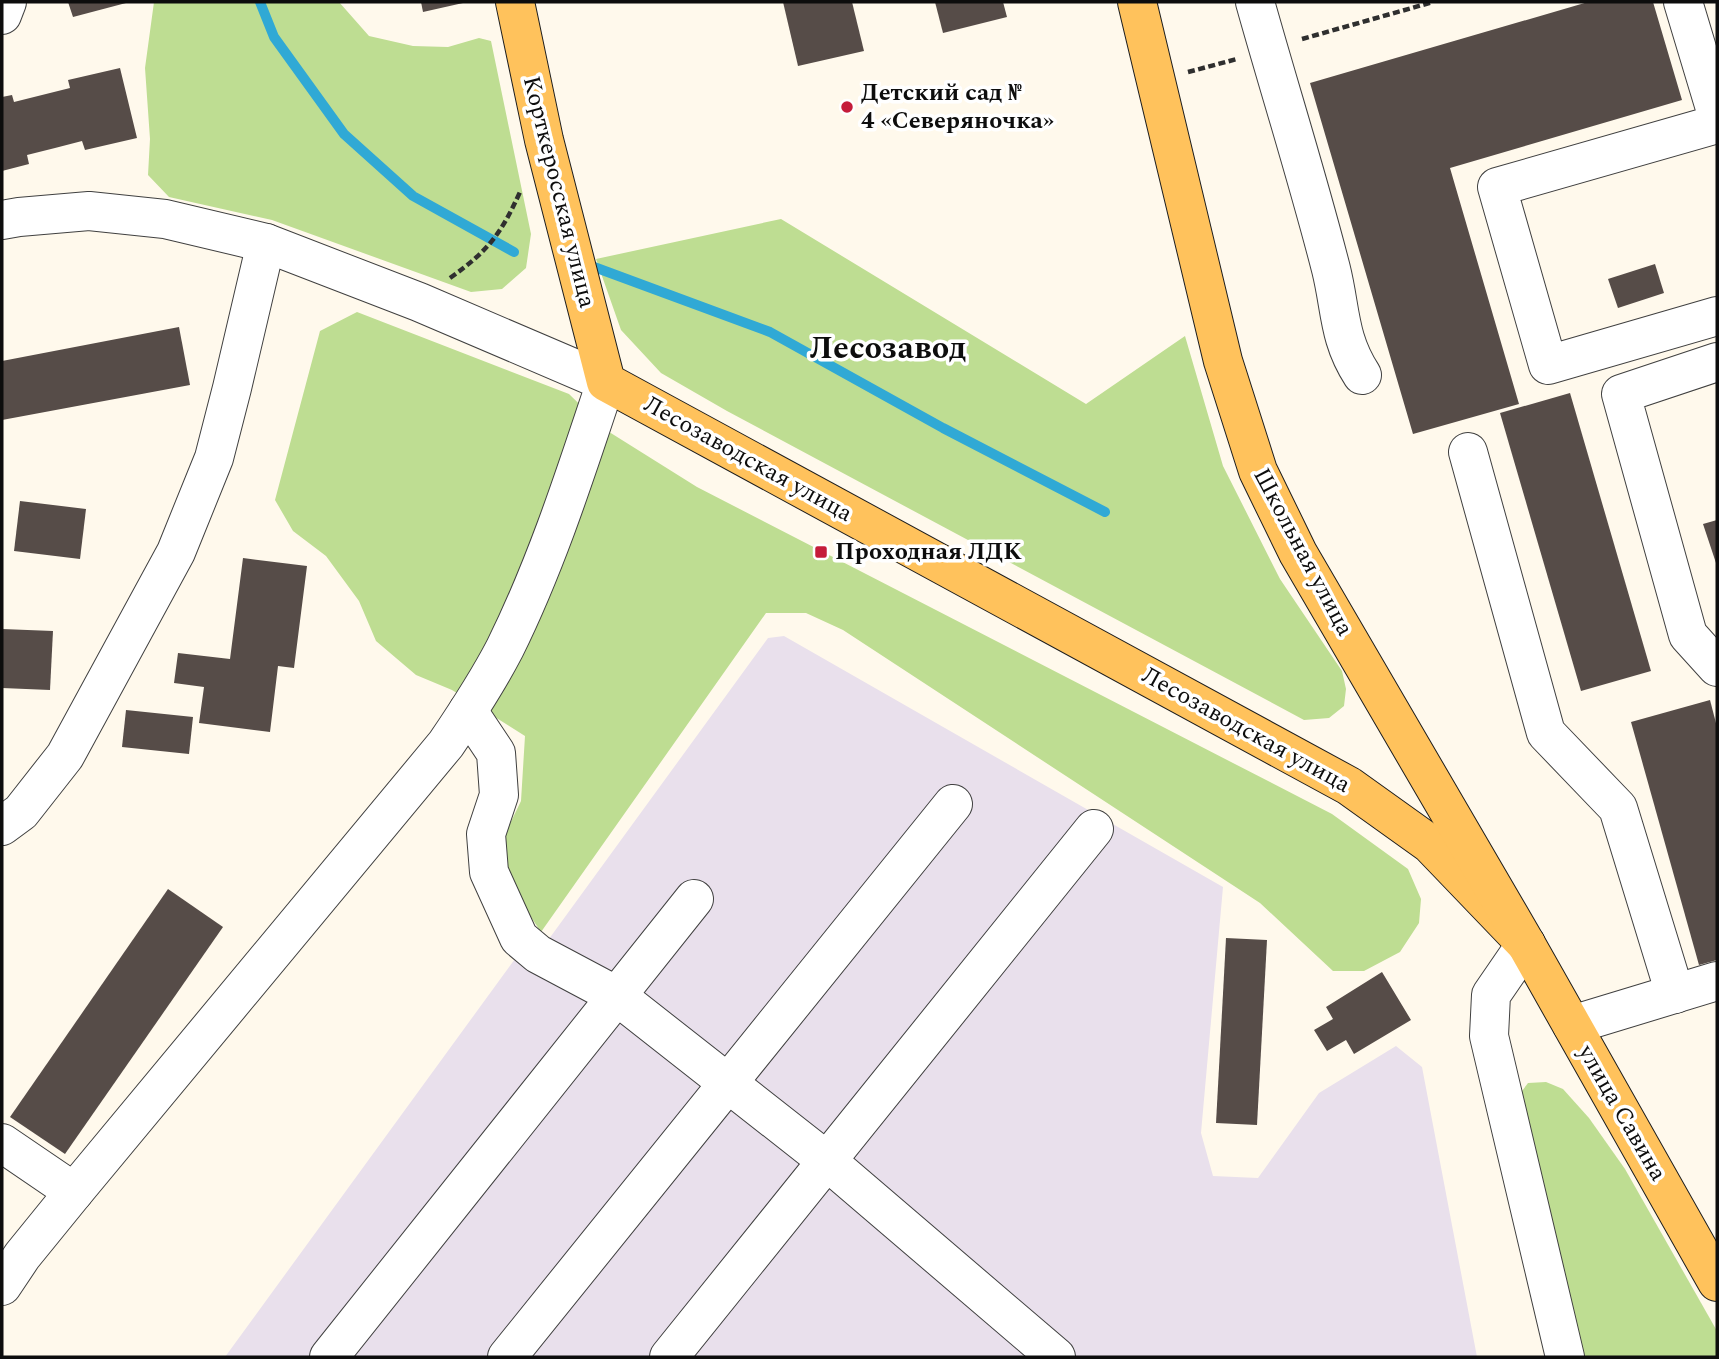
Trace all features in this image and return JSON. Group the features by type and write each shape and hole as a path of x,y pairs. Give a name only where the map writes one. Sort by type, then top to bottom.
{"main road":[{"name":"Корткеросская улица","path":"515,2 544,140 606,382"},
{"name":"Школьная улица","path":"1137,2 1223,361 1258,471 1298,553 1526,944"},
{"name":"Лесозаводская улица","path":"606,382 1349,786 1430,844 1526,944"},
{"name":"улица Савина","path":"1526,944 1717,1282"}],"street":[{"path":"2,15 7,2"},
{"path":"1255,2 1331,271 1343,337 1350,356 1362,375"},
{"path":"1684,2 1717,115"},
{"path":"1717,124 1497,187 1548,365 1717,316"},
{"name":"Лесозаводская улица","path":"2,220 19,216 89,211 165,219 266,243 419,302 606,382"},
{"path":"2,826 21,812 65,756 176,552 214,458 266,243"},
{"path":"1717,362 1621,394 1688,635 1717,667"},
{"path":"2,1286 22,1256 74,1192 446,744 504,649 537,578 606,382"},
{"path":"1468,452 1546,733 1618,808 1675,994"},
{"path":"468,711 496,753 499,795 486,834 489,872 519,938 538,954 617,996 827,1161 1056,1357"},
{"path":"507,1357 953,804"},
{"path":"669,1357 1094,829"},
{"path":"329,1357 694,899"},
{"path":"1526,944 1491,995 1489,1036 1565,1357"},
{"path":"1572,1025 1717,981"},
{"path":"2,1143 74,1192"}],"path":[{"path":"479,257 506,223"}],"shaded area":[{"path":"784,636 1223,887 1201,1133 1213,1176 1258,1178 1319,1093 1396,1046 1422,1067 1477,1357 225,1357 520,952 538,954 768,638"}],"green space":[{"path":"154,2 339,2 369,36 413,46 448,47 479,38 491,41 531,234 526,268 502,289 471,292 272,220 169,197 148,175 150,139 145,68"},
{"path":"781,219 1086,404 1185,336 1223,466 1280,579 1342,671 1346,689 1344,706 1329,718 1304,720 661,373 621,330 596,259"},
{"path":"357,312 569,394 606,430 697,487 1332,814 1408,869 1421,899 1419,923 1400,952 1364,971 1333,971 1260,903 843,630 806,613 766,613 541,932 520,901 505,860 506,832 521,801 525,736 452,690 416,675 376,641 359,601 326,556 293,531 275,500 320,331"},
{"path":"1546,1082 1563,1089 1589,1118 1625,1169 1717,1331 1717,1357 1579,1357 1519,1095 1528,1083"}],"building":[{"path":"68,2 126,2 126,3 73,17"},
{"path":"421,2 463,2 463,3 423,12"},
{"path":"783,2 852,2 864,51 798,66"},
{"path":"935,2 1003,2 1007,17 943,33"},
{"path":"1588,2 1653,2 1682,100 1450,168 1519,404 1413,434 1310,83"},
{"path":"120,68 137,138 85,150 82,141 27,155 29,164 2,171 2,97 12,95 14,102 70,88 68,80"},
{"path":"1655,264 1664,293 1618,308 1608,279"},
{"path":"179,327 190,385 2,420 2,361"},
{"path":"1570,393 1651,671 1581,691 1500,413"},
{"path":"20,501 86,509 80,559 14,551"},
{"path":"1717,520 1717,566 1703,524"},
{"path":"243,558 307,566 294,668 278,666 270,732 199,723 204,687 174,683 178,653 230,659"},
{"path":"2,629 53,631 50,690 2,688"},
{"path":"1710,700 1717,727 1717,960 1699,965 1631,722"},
{"path":"126,710 193,717 189,754 122,747"},
{"path":"168,889 223,927 65,1154 10,1117"},
{"path":"1226,938 1267,940 1257,1125 1216,1123"},
{"path":"1382,972 1411,1020 1354,1054 1346,1040 1327,1051 1314,1030 1333,1019 1326,1007"}],"waterway":[{"path":"260,2 274,37 344,134 413,196 514,252"},
{"path":"586,264 770,332 943,428 1105,512"}],"place":[{"name":"Детский сад № 4 «Северяночка»","path":"847,107"},
{"name":"Проходная ЛДК","path":"821,552"}],"district":[{"name":"Лесозавод","path":"888,348"}]}
